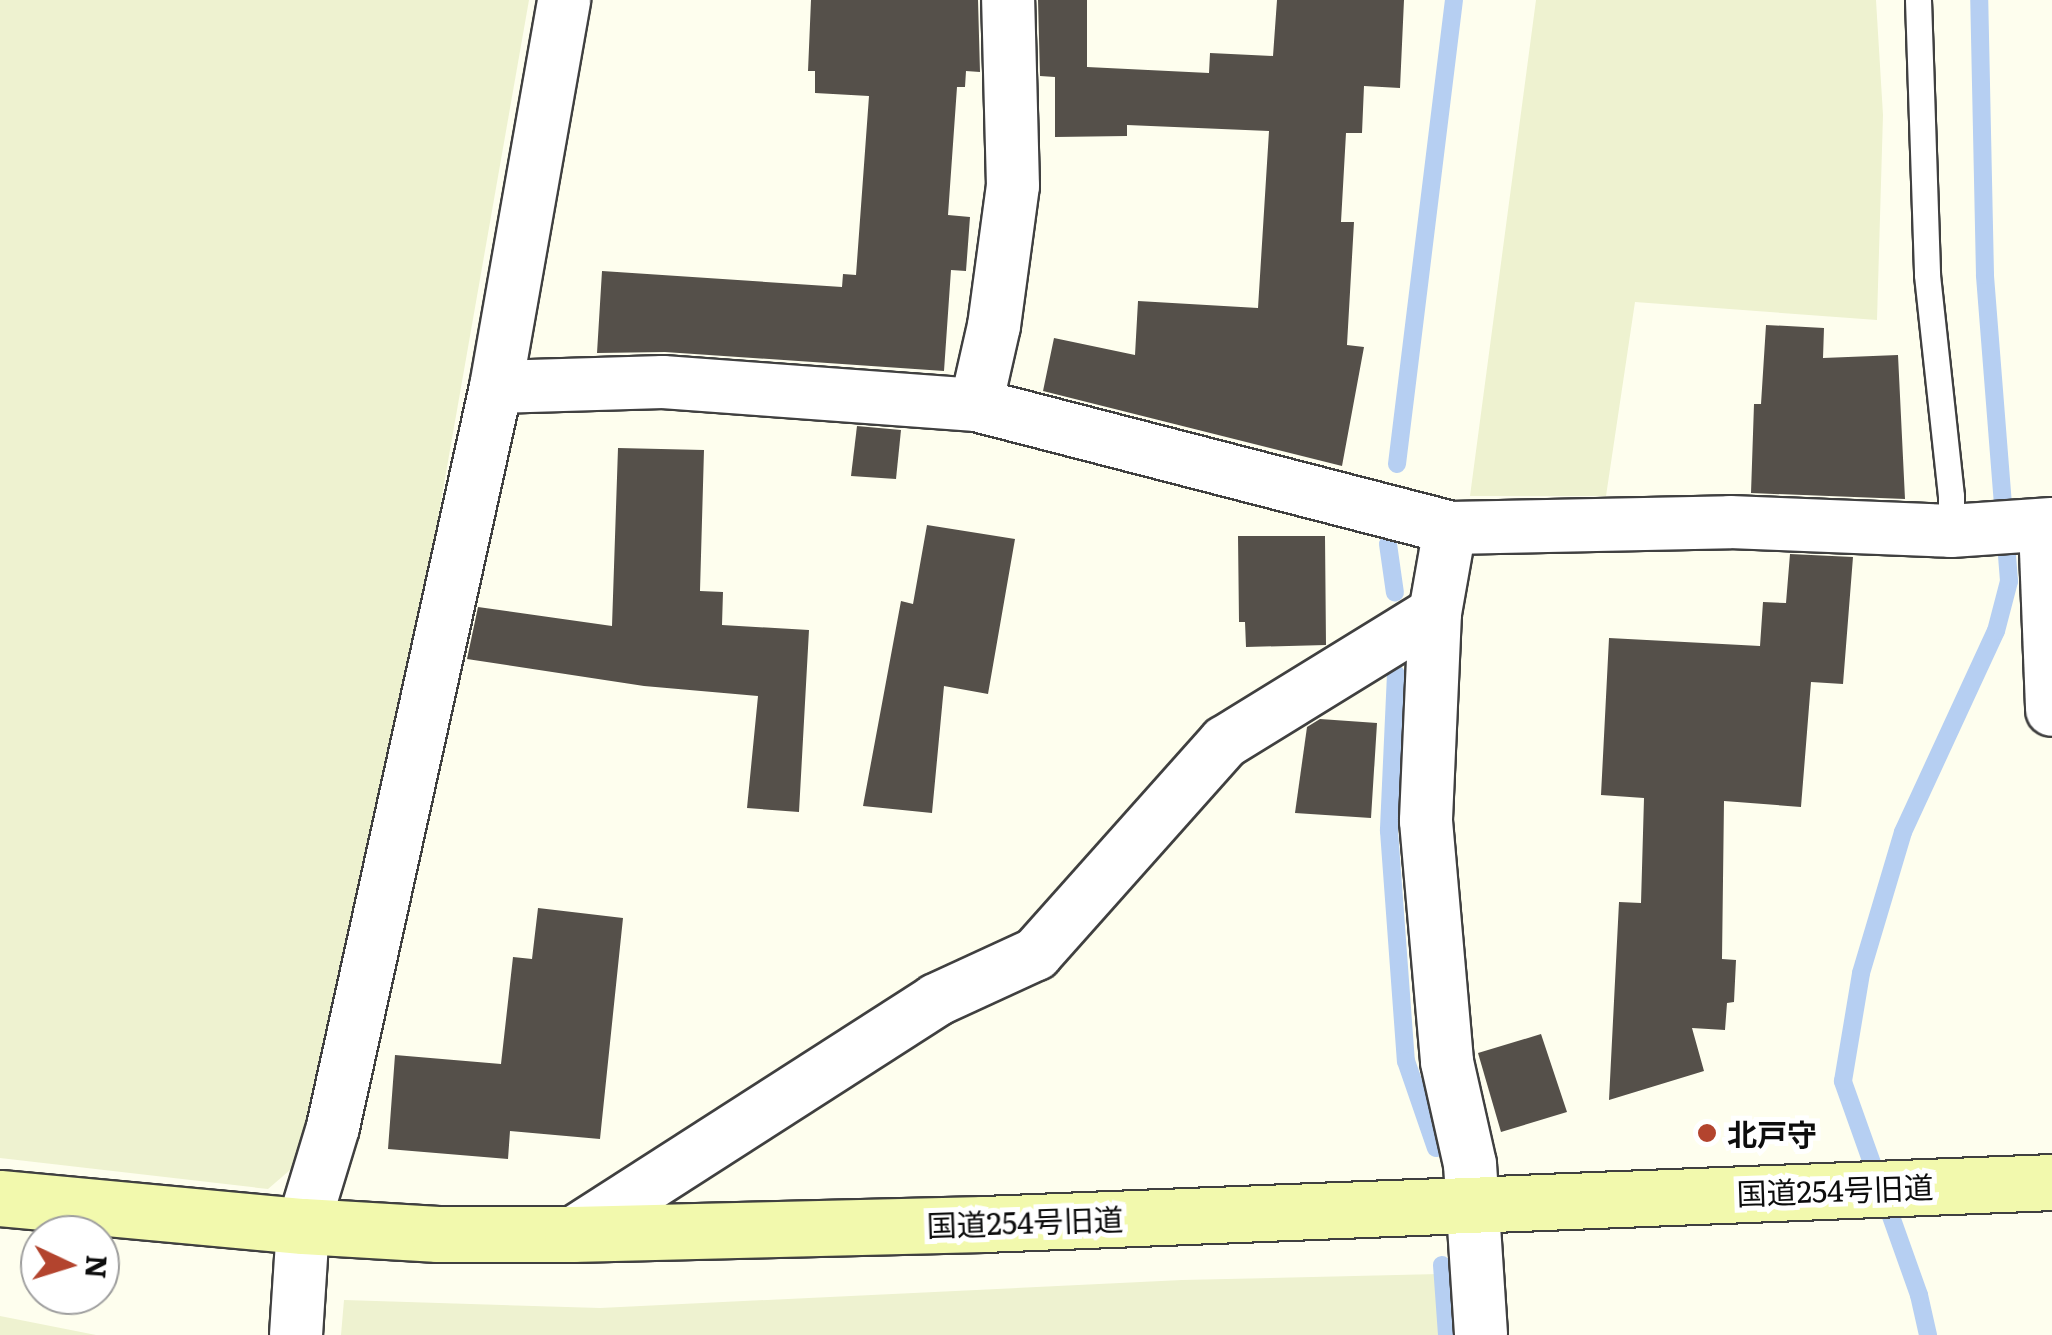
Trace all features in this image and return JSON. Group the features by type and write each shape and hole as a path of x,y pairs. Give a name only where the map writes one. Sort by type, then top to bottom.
{"street":[{"path":"296,1335 303,1226 333,1127 496,387 564,0"},
{"path":"976,405 994,326 1012,186 1008,0"},
{"path":"496,387 663,382 976,405 1450,528 1730,522 1950,532 2048,524 2052,710"},
{"path":"1450,528 1435,614 1426,821 1447,1062 1470,1164 1480,1335"},
{"path":"572,1234 936,1000 1036,954 1226,742 1435,614"},
{"name":"国道254号旧道","path":"0,1198 303,1226 438,1234 572,1234 984,1224 1473,1201 2052,1182"}],"lane":[{"path":"1918,0 1927,275 1951,496 1950,532"}],"green space":[{"path":"0,0 529,0 427,581 309,1133 297,1164 268,1189 0,1158"},
{"path":"1536,0 1876,0 1883,115 1877,320 1635,302 1606,496 1470,496"},
{"path":"1439,1274 1441,1335 341,1335 344,1300 600,1308 1182,1280"},
{"path":"0,1316 96,1335 0,1335"}],"building":[{"path":"811,0 978,0 980,72 966,71 965,87 957,87 948,215 970,217 966,271 951,270 944,371 665,352 597,353 602,271 842,287 843,274 856,275 869,96 815,93 815,71 808,71"},
{"path":"1038,0 1087,0 1087,67 1209,73 1210,53 1273,56 1277,0 1404,0 1400,88 1364,86 1362,133 1346,133 1341,222 1354,222 1347,345 1364,347 1342,466 1043,391 1054,338 1135,355 1138,301 1258,308 1269,131 1127,125 1127,136 1055,137 1055,77 1040,76"},
{"path":"1766,325 1824,328 1823,358 1898,355 1905,499 1751,493 1754,404 1761,404"},
{"path":"857,426 901,430 896,479 851,476"},
{"path":"618,448 704,450 700,591 723,592 722,625 809,630 799,812 747,808 758,696 644,686 467,659 478,607 612,626"},
{"path":"927,525 1015,539 988,694 944,686 932,813 863,806 901,601 913,604"},
{"path":"1238,536 1325,536 1326,645 1246,647 1245,622 1239,622"},
{"path":"1790,554 1853,557 1843,684 1811,682 1801,807 1724,801 1722,959 1736,960 1734,1002 1727,1003 1725,1030 1692,1028 1704,1071 1609,1100 1619,902 1641,903 1644,798 1601,795 1609,638 1760,646 1763,602 1786,603"},
{"path":"1320,719 1377,723 1371,818 1295,813 1307,727"},
{"path":"538,908 623,918 600,1139 510,1131 508,1159 388,1149 395,1055 501,1064 513,957 532,959"},
{"path":"1541,1034 1567,1112 1501,1132 1478,1053"}],"waterway":[{"path":"1397,464 1454,0"},
{"path":"1928,1335 1919,1295 1843,1081 1861,973 1903,832 1996,631 2009,581 1985,275 1979,0"},
{"path":"1388,544 1395,593"},
{"path":"1396,674 1389,831 1406,1061 1436,1148"},
{"path":"1442,1265 1447,1335"}],"place":[{"name":"北戸守","path":"1707,1133"}]}
